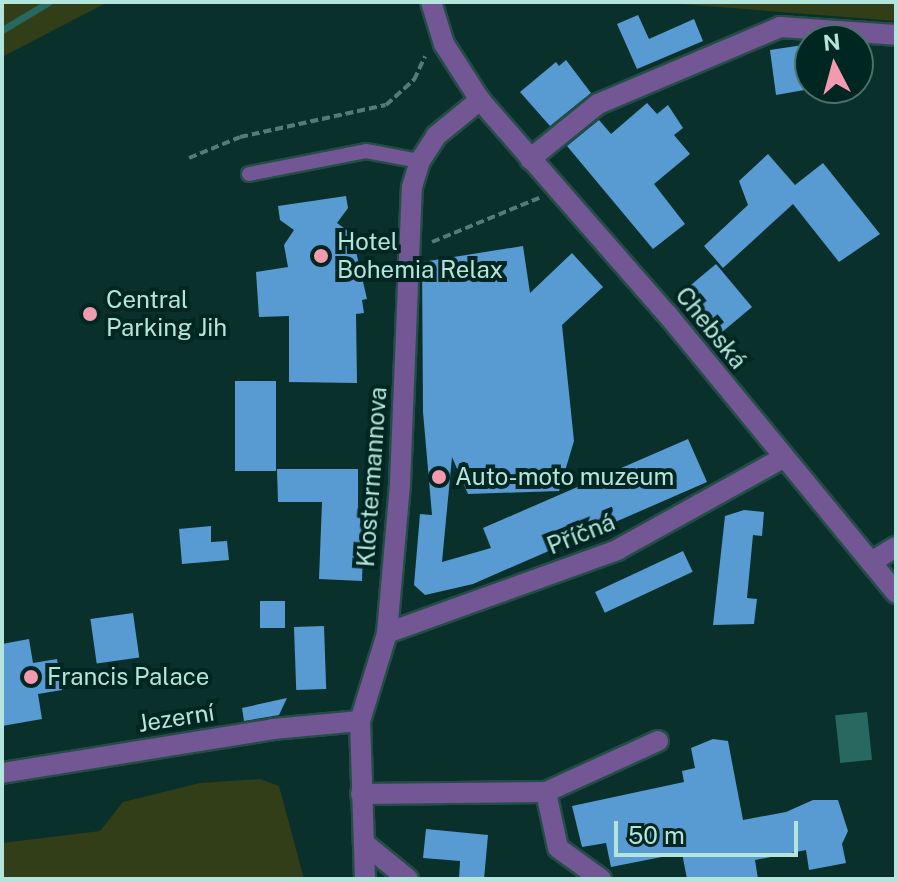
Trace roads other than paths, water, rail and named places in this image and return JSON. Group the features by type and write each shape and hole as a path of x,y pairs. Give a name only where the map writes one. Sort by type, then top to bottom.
{"street":[{"name":"Chebská","path":"431,2 444,44 480,100 667,314 896,593"},
{"path":"530,159 598,104 780,27 896,35"},
{"name":"Klostermannova","path":"365,879 360,721 387,633 412,187 420,161 436,136 480,100"},
{"name":"Příčná","path":"387,633 617,550 783,458"},
{"path":"871,562 896,547"},
{"name":"Jezerní","path":"2,773 273,729 360,721"},
{"path":"361,794 546,792 658,741"},
{"path":"546,792 558,848 601,879"},
{"path":"364,843 408,879"}],"lane":[{"path":"249,174 366,151 420,161"}],"waterway":[{"path":"2,30 49,2"}],"place":[{"name":"Hotel Bohemia Relax","path":"321,256"},
{"name":"Central Parking Jih","path":"90,314"},
{"name":"Auto-moto muzeum","path":"439,477"},
{"name":"Francis Palace","path":"31,677"}]}
